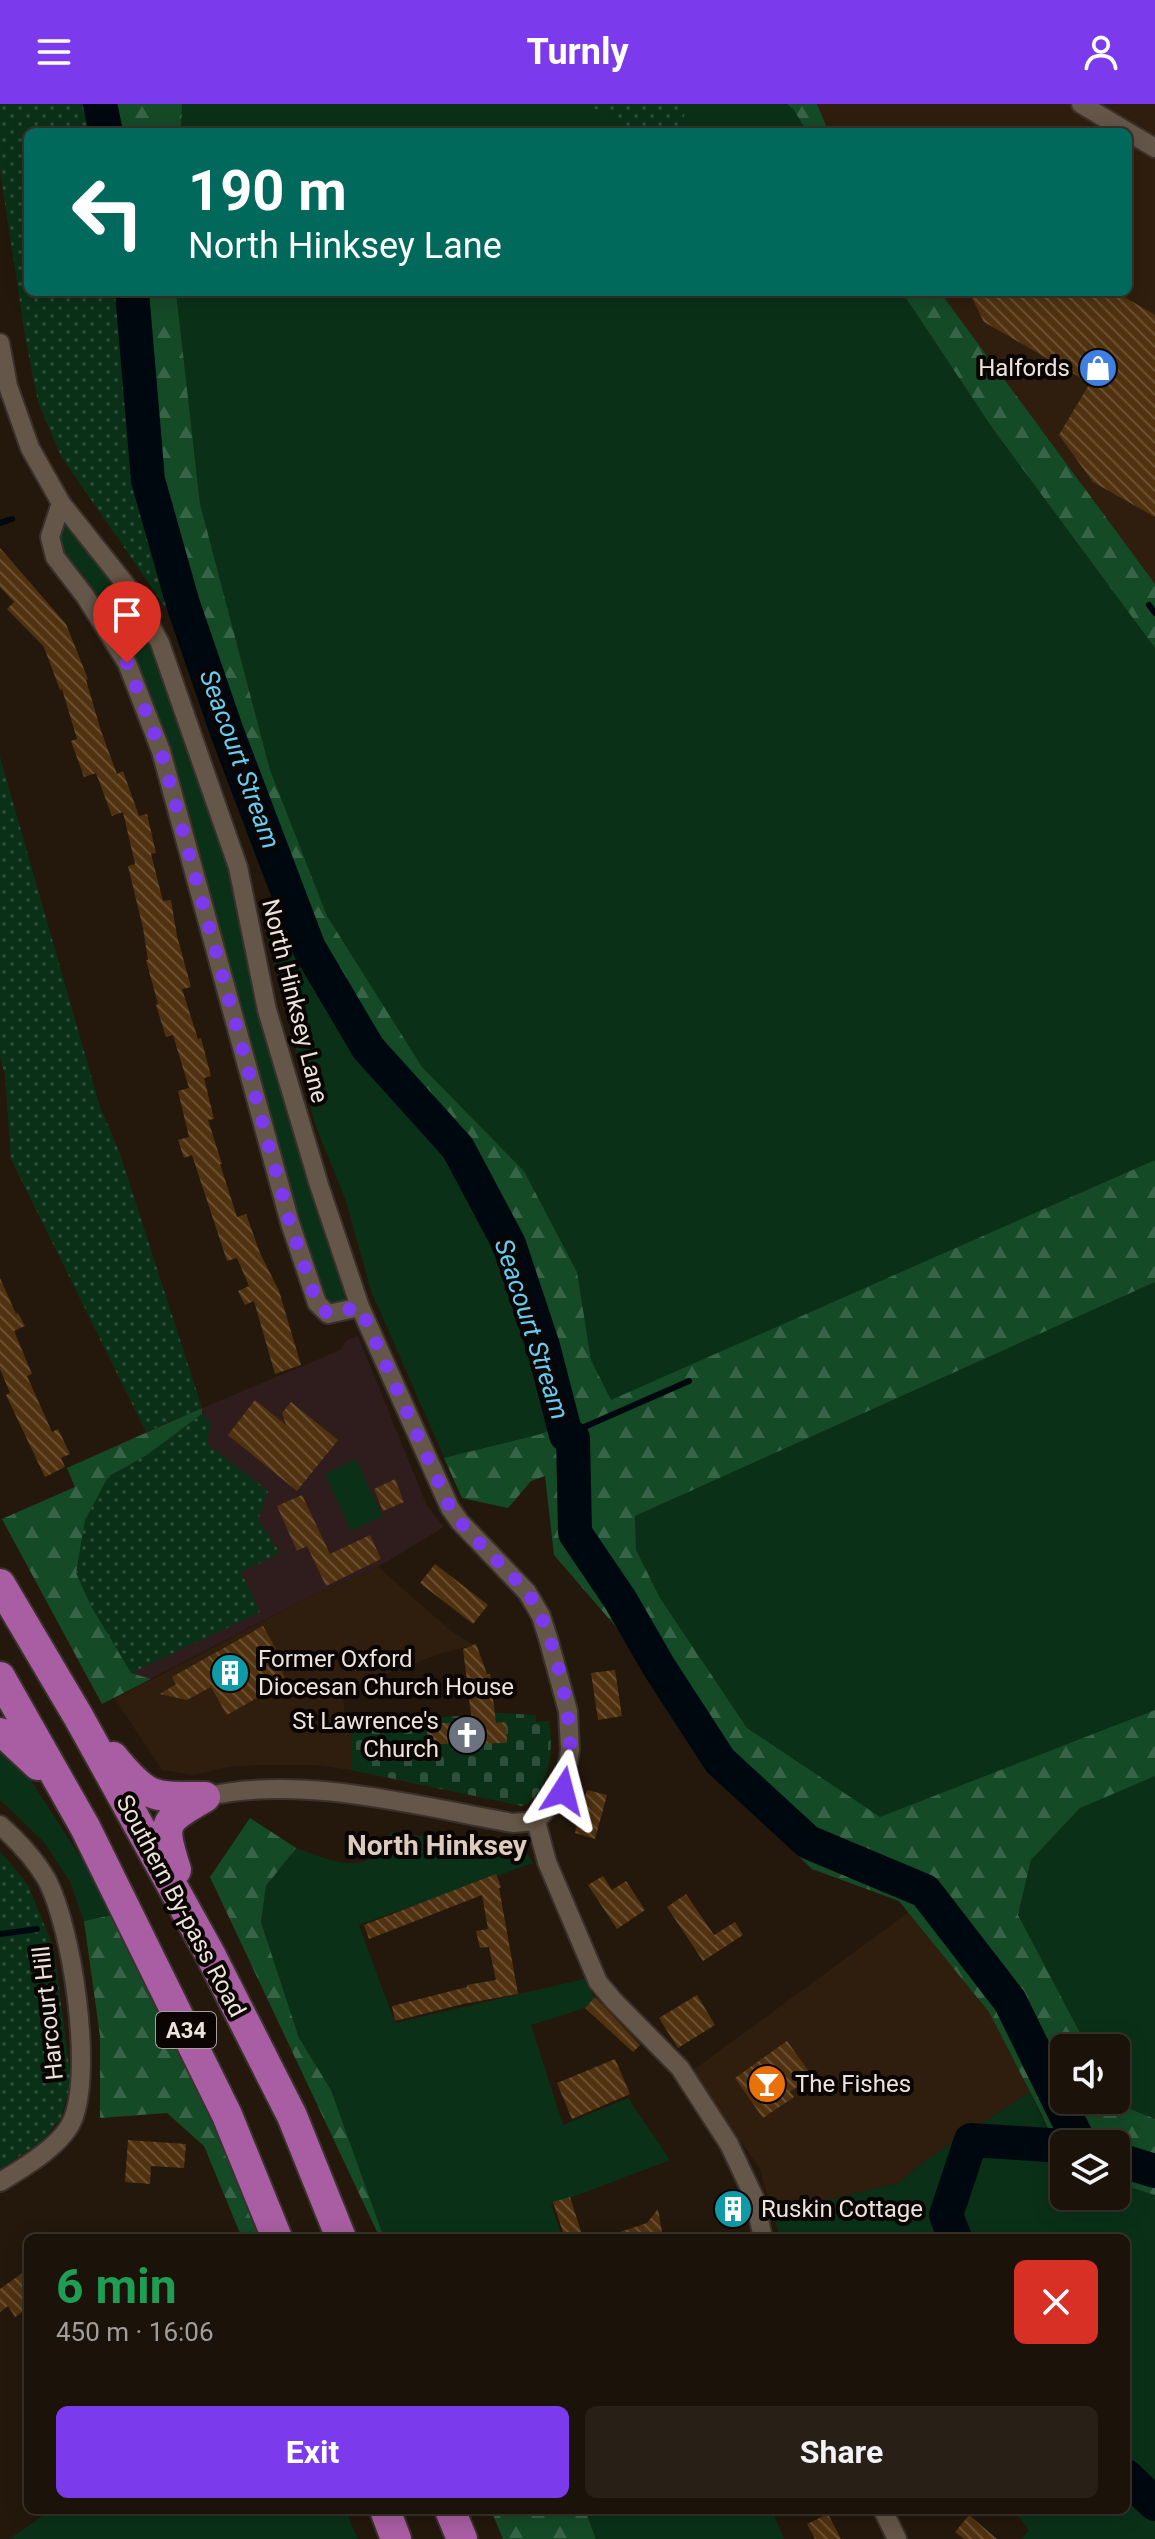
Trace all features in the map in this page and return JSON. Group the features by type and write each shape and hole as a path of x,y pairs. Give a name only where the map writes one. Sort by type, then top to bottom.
{"highway":[{"name":"Southern By-pass Road","path":"0,1584 191,1919 292,2116 339,2234"},
{"name":"Southern By-pass Road","path":"0,1677 85,1827 227,2115 275,2234"},
{"path":"78,1716 138,1786 157,1797 205,1797"},
{"path":"0,1733 31,1756 85,1827"},
{"path":"191,1919 165,1837 170,1821 205,1797"},
{"path":"387,2514 396,2539"},
{"path":"452,2514 462,2539"}],"street":[{"path":"1081,104 1121,128"},
{"path":"1132,134 1155,148"},
{"name":"North Hinksey Lane","path":"0,343 8,386 30,448 61,503 134,595 160,643 238,867 267,1010 319,1185 360,1307 450,1508 527,1592 541,1616 568,1711 570,1750 563,1791 536,1821"},
{"path":"61,503 50,537 55,557 85,596 127,663 161,751 290,1223 317,1303 328,1314 360,1307"},
{"path":"205,1797 253,1789 284,1789 349,1795 513,1823 536,1821 547,1862 598,1982 680,2068 729,2144 754,2197 762,2234"},
{"name":"Harcourt Hill","path":"0,1825 34,1861 47,1880 56,1902 75,1992 81,2067 81,2087 73,2120 66,2130 46,2151 0,2182"},
{"path":"885,2514 897,2539"}],"shaded area":[{"path":"817,104 1155,104 1155,584 943,296 1132,296 1132,128 827,128"},
{"path":"358,1336 427,1506 444,1527 378,1567 307,1598 102,1704 2,1519 75,1487 67,1468 340,1350 347,1340"},
{"path":"378,1567 451,1631 474,1645 439,1654 342,1690 346,1723 351,1724 351,1770 316,1765 260,1765 228,1767 194,1775 162,1770 115,1699 307,1598"},
{"path":"909,1912 989,2012 1030,2092 926,2160 899,2183 772,2213 760,2169 692,2071"}],"green space":[{"path":"0,104 90,104 95,128 24,128 24,296 127,296 128,382 137,491 153,522 179,627 61,456 38,402 0,170"},
{"path":"100,104 182,104 181,128 105,128"},
{"path":"182,104 787,104 805,128 181,128"},
{"path":"586,104 691,104 677,128 631,128"},
{"path":"787,104 817,104 827,128 805,128"},
{"path":"132,296 176,296 200,504 270,770 327,916 422,1067 524,1171 577,1272 591,1360 611,1400 1155,1160 1155,1282 635,1516 636,1550 660,1598 747,1728 880,1817 1155,1710 1155,1776 1080,1808 1031,1860 1018,1915 1081,2034 1050,2034 1050,2114 1130,2114 1130,2109 1155,2119 1155,2195 1130,2187 1130,2130 1050,2130 1050,2133 989,2012 899,1901 812,1869 707,1768 617,1628 554,1555 545,1476 531,1481 508,1508 462,1498 444,1458 541,1434 563,1423 543,1346 509,1244 458,1148 368,1048 309,948 183,604 148,480"},
{"path":"176,296 905,296 993,429 1155,648 1155,1160 611,1401 591,1360 577,1272 524,1171 422,1067 327,916 270,770 200,504"},
{"path":"905,296 928,296 931,299 933,296 943,296 1155,584 1155,648 993,429"},
{"path":"61,503 134,595 238,867 267,1010 360,1307 317,1303 127,663 55,557"},
{"path":"0,757 100,1107 120,1154 202,1408 146,1432 11,1159 5,1075 0,1057"},
{"path":"264,925 309,948 368,1048 458,1148 509,1244 543,1346 563,1422 541,1434 545,1475 531,1481 508,1508 462,1498 371,1291 346,1201 315,1124"},
{"path":"1155,1282 1155,1710 1095,1734 1120,1790 1155,1776 1155,2119 1130,2109 1130,2034 1081,2034 1018,1916 1031,1860 1080,1808 1079,1740 880,1818 747,1728 660,1598 636,1550 635,1516"},
{"path":"202,1408 202,1414 147,1455 108,1477 131,1673 151,1679 102,1704 2,1519 75,1487 67,1468"},
{"path":"202,1414 211,1423 207,1444 268,1491 258,1519 280,1553 241,1572 260,1612 131,1673 91,1606 76,1573 85,1520 108,1477 147,1455"},
{"path":"356,1459 382,1516 351,1531 325,1474"},
{"path":"500,1713 536,1715 536,1722 549,1721 551,1743 548,1768 539,1791 522,1806 351,1770 351,1724"},
{"path":"0,1745 21,1765 117,1914 84,1921 70,1882 44,1842 0,1800"},
{"path":"250,1818 296,1848 266,1886 261,1922 299,2038 331,2090 383,2234 378,2234 210,1877"},
{"path":"391,1832 524,1849 533,1863 359,1925 395,2023 584,1979 598,2004 531,2025 563,2125 628,2098 670,2160 551,2205 562,2234 383,2234 331,2090 299,2038 261,1922 266,1886 296,1848 337,1862 358,1863 368,1860 383,1847"},
{"path":"0,1851 28,1885 54,1949 71,2081 61,2118 42,2141 0,2169"},
{"path":"117,1914 181,2040 262,2234 240,2234 204,2146 167,2113 100,2118 100,2036 84,1921"},
{"path":"1030,2092 1050,2135 1050,2210 1130,2210 1130,2187 1155,2195 1155,2539 1021,2539 1029,2531 1017,2514 1130,2514 1130,2234 780,2234 772,2213 899,2183 926,2160"},
{"path":"45,2514 347,2514 358,2539 9,2539"},
{"path":"493,2514 587,2514 596,2539 503,2539"},
{"path":"587,2514 774,2514 784,2539 596,2539"}],"building":[{"path":"971,296 1123,296 1155,315 1155,517 1093,482 1059,435 1090,383 984,322"},
{"path":"0,548 66,624 88,679 101,731 117,774 123,771 139,816 147,814 156,853 151,854 163,901 171,900 191,987 182,989 198,1039 201,1038 211,1076 204,1078 214,1119 208,1120 220,1164 237,1217 246,1214 260,1253 279,1291 301,1365 275,1374 254,1301 245,1305 238,1291 249,1286 237,1258 227,1261 192,1155 184,1158 178,1140 189,1137 178,1091 189,1088 173,1035 166,1037 156,1005 143,928 128,866 135,864 123,812 112,816 96,773 84,777 71,741 77,739 62,689 44,647 7,609 14,602 0,587"},
{"path":"0,1278 16,1314 25,1326 14,1331 32,1374 27,1376 52,1432 58,1429 70,1454 61,1458 65,1467 45,1477 6,1395 10,1393 0,1369"},
{"path":"255,1400 286,1425 282,1413 291,1402 338,1440 297,1491 228,1435"},
{"path":"395,1479 404,1502 383,1511 374,1489"},
{"path":"302,1495 330,1554 370,1535 381,1559 326,1586 307,1546 297,1551 277,1506"},
{"path":"435,1564 488,1605 473,1624 420,1583"},
{"name":"Former Oxford Diocesan Church House","path":"263,1626 276,1649 270,1652 287,1681 227,1715 211,1687 187,1700 160,1694 176,1684 172,1677"},
{"path":"476,1644 487,1674 490,1674 496,1723 506,1722 507,1743 427,1744 427,1726 472,1722 463,1649"},
{"path":"615,1670 622,1716 598,1720 591,1673"},
{"path":"587,1790 607,1795 595,1839 575,1833"},
{"path":"496,1874 501,1887 518,1994 395,2021 392,2006 496,1980 489,1947 480,1948 476,1931 488,1929 482,1895 369,1939 364,1925"},
{"path":"603,1876 612,1890 626,1881 645,1910 617,1929 588,1885"},
{"path":"686,1894 714,1935 735,1922 743,1935 703,1961 667,1907"},
{"path":"697,1995 715,2025 678,2048 659,2018"},
{"path":"595,1997 640,2045 633,2052 585,2008"},
{"path":"787,2041 812,2076 790,2092 794,2097 763,2118 735,2078"},
{"path":"615,2059 630,2094 572,2119 557,2083"},
{"path":"128,2140 186,2144 184,2168 151,2166 150,2184 125,2182"},
{"name":"Ruskin Cottage","path":"737,2196 747,2219 730,2226 721,2203"},
{"path":"570,2197 582,2234 564,2234 553,2202"},
{"path":"658,2209 662,2234 614,2234 647,2223"},
{"path":"24,2272 24,2311 15,2317 8,2306 0,2312 0,2289"},
{"path":"828,2514 841,2539 815,2539 807,2524"},
{"path":"969,2515 997,2539 964,2539 955,2532"}],"waterway":[{"name":"Seacourt Stream","path":"100,104 105,128"},
{"name":"Seacourt Stream","path":"132,296 148,480 183,604 227,732 309,948 368,1048 458,1148 509,1244 543,1346 566,1435 573,1438 575,1533 720,1761 808,1842 925,1891 1010,2001 1073,2130"},
{"path":"0,523 12,519"},
{"path":"1149,605 1155,613"},
{"path":"566,1435 689,1381"},
{"path":"0,1934 37,1929"},
{"path":"953,2234 946,2215 971,2140 1050,2145"},
{"path":"1130,2163 1155,2171"},
{"path":"1130,2480 1155,2504"}],"place":[{"name":"Halfords","path":"1098,368"},
{"name":"Former Oxford Diocesan Church House","path":"230,1673"},
{"name":"St Lawrence's Church","path":"467,1735"},
{"name":"The Fishes","path":"767,2084"},
{"name":"Ruskin Cottage","path":"733,2209"}],"district":[{"name":"North Hinksey","path":"437,1845"}],"route":[{"path":"127,663 161,751 290,1223 317,1303 328,1314 360,1307 450,1508 527,1592 541,1616 568,1711 570,1750 563,1791"}]}
